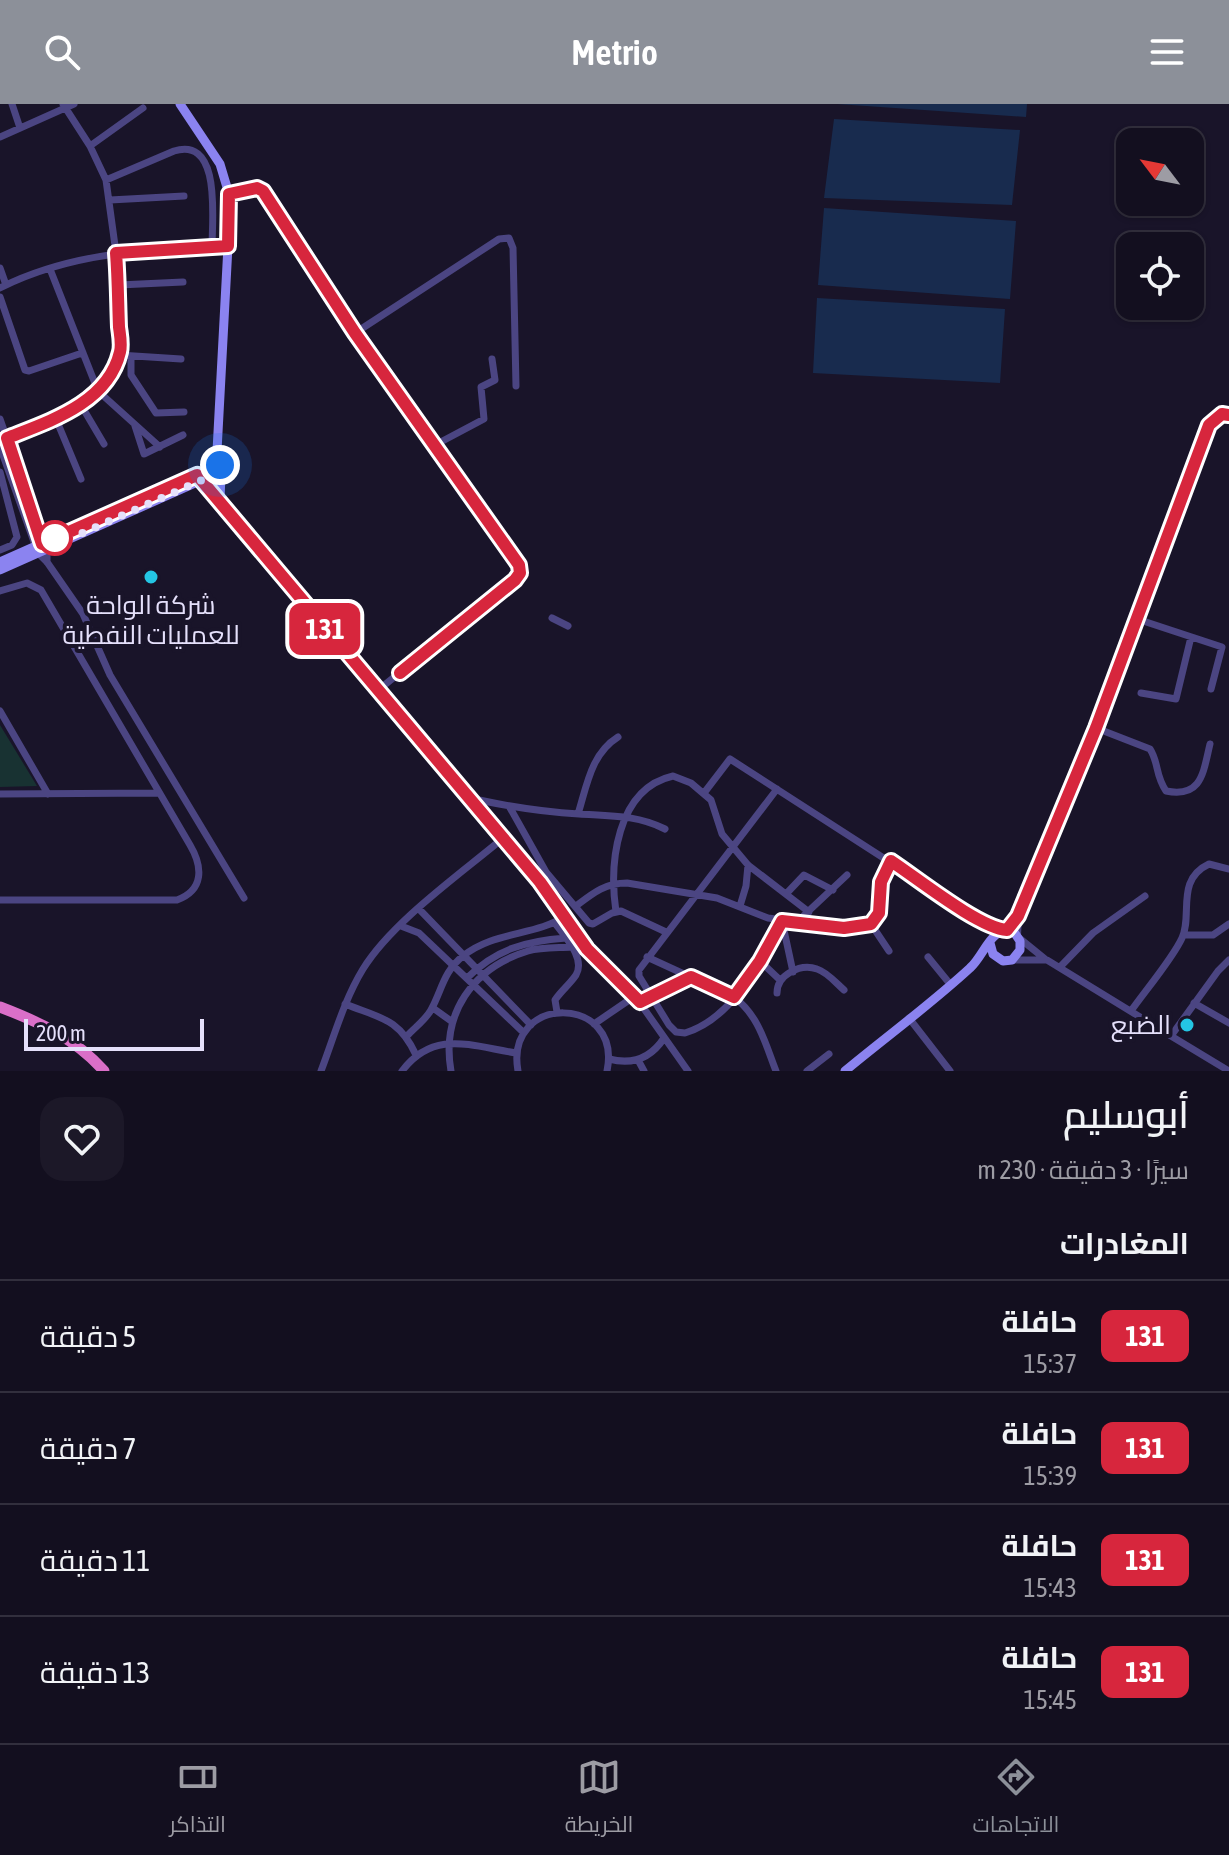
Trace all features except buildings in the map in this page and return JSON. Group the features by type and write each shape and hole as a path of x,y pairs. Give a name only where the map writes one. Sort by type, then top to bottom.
{"highway":[{"path":"0,1007 60,1034 104,1071"}],"main road":[{"path":"180,104 220,164 229,194 217,451 221,474 220,500"},
{"path":"0,570 40,548 199,477 209,469 217,451"},
{"path":"0,562 40,548"},
{"path":"845,1071 972,967 987,961 1007,960 1020,950 1018,936 1004,930 995,934 972,967"},
{"path":"990,942 993,954 1007,960"}],"street":[{"path":"12,104 20,128"},
{"path":"0,137 68,106 106,180 119,285 119,355 98,391 56,419 4,439"},
{"path":"90,146 143,108"},
{"path":"106,180 174,151 196,151 205,162 211,178 212,247"},
{"path":"229,194 257,188 263,191 355,333 517,562 520,573 515,580 377,691"},
{"path":"110,200 184,196"},
{"path":"355,333 499,239 509,238 513,248 516,386"},
{"path":"0,268 3,287 82,258 228,246"},
{"path":"50,269 98,391 160,447"},
{"path":"119,285 183,282"},
{"path":"0,297 25,370 82,353"},
{"path":"119,355 181,359"},
{"path":"131,356 131,375 156,413 184,412"},
{"path":"435,445 484,419 481,387 495,380 492,359"},
{"path":"81,405 104,444"},
{"path":"704,793 730,759 975,917 1004,930 1018,916 1096,728 1209,425 1222,414 1229,415"},
{"path":"0,419 40,548"},
{"path":"56,419 81,479"},
{"path":"134,424 142,453 146,454 183,435"},
{"path":"0,447 47,562 83,614 110,675 244,898"},
{"path":"0,472 2,491 17,537 12,545 0,550"},
{"path":"199,477 540,882 592,954 638,999 688,1071"},
{"path":"0,591 27,583 41,590 198,860 198,882 186,896 172,901 0,900"},
{"path":"552,618 568,626"},
{"path":"1137,619 1222,647 1211,689"},
{"path":"1141,693 1176,699 1191,637"},
{"path":"0,711 48,794"},
{"path":"1096,728 1150,749 1154,754 1157,779 1166,791 1178,793 1195,787 1203,772 1210,744"},
{"path":"578,814 595,761 602,749 618,737"},
{"path":"616,912 612,883 626,816 649,785 673,776 682,778 704,793 714,804 720,829 732,847 748,865 809,912"},
{"path":"777,789 647,957 638,973 672,1029 685,1033 711,1022 760,961 782,921"},
{"path":"0,794 159,793"},
{"path":"479,800 578,814 626,816 647,820 665,829"},
{"path":"509,806 546,872 591,924 616,912 626,912 666,932"},
{"path":"321,1071 345,1004 365,965 419,909 502,839"},
{"path":"576,906 596,890 612,883 627,883 696,894 782,921 844,928 871,924 879,913 881,882 891,861"},
{"path":"1131,1011 1184,935 1187,892 1194,877 1209,864 1229,869"},
{"path":"740,906 748,865"},
{"path":"786,894 804,875 833,890"},
{"path":"798,921 847,875"},
{"path":"1060,967 1093,933 1145,896"},
{"path":"419,909 531,1025"},
{"path":"407,1036 433,1008 441,983 463,955 495,939 555,923 566,916"},
{"path":"1018,916 1018,936 1047,960 1229,1071"},
{"path":"975,917 990,942"},
{"path":"782,921 793,972"},
{"path":"555,923 572,947 578,970 556,998 557,1012"},
{"path":"871,924 889,951"},
{"path":"1184,935 1213,935 1229,924"},
{"path":"401,926 419,933 524,1033"},
{"path":"467,978 508,948 566,938"},
{"path":"451,1071 448,1043 451,1021 474,984 507,959 536,945 572,947"},
{"path":"647,957 734,997 754,1016 776,1071"},
{"path":"928,957 950,984"},
{"path":"1007,960 1047,960"},
{"path":"1171,1036 1229,960"},
{"path":"760,961 780,980"},
{"path":"777,993 780,980 793,972 817,969 844,990"},
{"path":"594,1024 638,999 651,997 691,977"},
{"path":"1194,1003 1229,1023"},
{"path":"345,1004 388,1021 407,1036 416,1055"},
{"path":"433,1008 451,1021"},
{"path":"518,1071 516,1053 524,1033 543,1016 557,1012 573,1013 594,1024 605,1039 609,1059 607,1071"},
{"path":"909,1018 950,1071"},
{"path":"609,1059 624,1062 638,1060 653,1051 664,1038"},
{"path":"402,1071 426,1048 448,1043 516,1053"},
{"path":"807,1071 829,1054"},
{"path":"638,1060 644,1071"}],"green space":[{"path":"0,725 37,786 0,787"}],"water":[{"path":"837,104 1027,104 1026,117"},
{"path":"834,119 1020,130 1012,205 824,198"},
{"path":"824,208 1016,221 1010,299 818,285"},
{"path":"817,298 1005,309 1000,383 813,373"}],"bus line":[{"name":"131","path":"400,673 515,580 520,573 519,565 355,333 263,191 257,188 229,194 228,246 116,253 121,348 108,376 98,391 81,405 56,419 7,438 42,544 197,475 540,882 587,949 640,1002 691,977 734,997 760,961 782,921 844,928 871,924 879,913 881,882 891,861 975,917 1007,930 1018,916 1096,728 1209,425 1222,414 1229,415"}],"place":[{"name":"شركة الواحة للعمليات النفطية","path":"151,577"},
{"name":"الضبع","path":"1187,1025"}],"route":[{"path":"55,538 69,539 202,480 217,451 220,465"}]}
